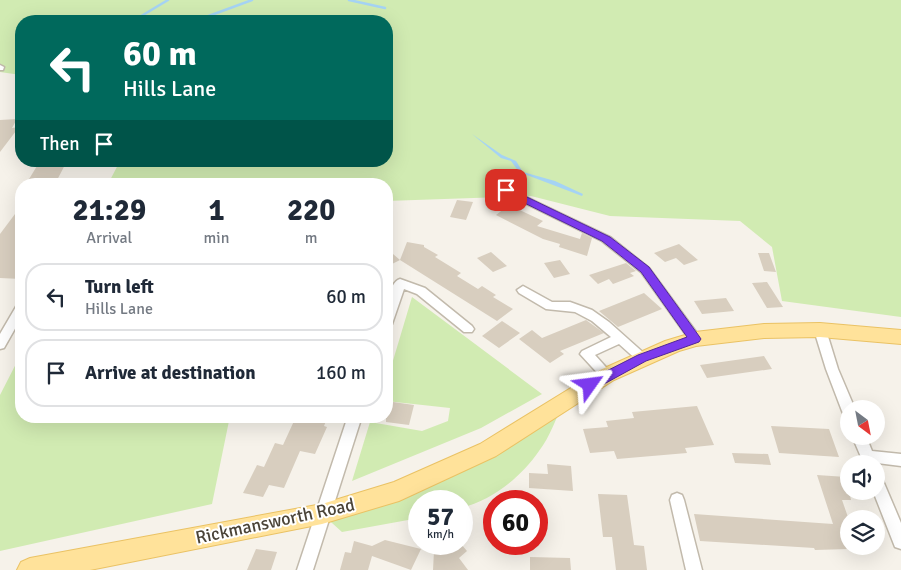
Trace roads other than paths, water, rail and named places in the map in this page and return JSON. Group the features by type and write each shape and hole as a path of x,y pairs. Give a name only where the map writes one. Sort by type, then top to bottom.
{"main road":[{"name":"Rickmansworth Road","path":"30,570 322,514 399,491 446,472 488,450 606,375 642,358 695,339 764,331 820,330 901,337"}],"street":[{"path":"506,190 606,239 645,270 695,339"},
{"path":"393,304 400,283 421,291 468,329"},
{"path":"523,290 550,306 564,303 599,318 642,358"},
{"path":"0,345 15,319"},
{"path":"820,330 832,369 845,400"},
{"path":"606,375 586,354 620,338"},
{"path":"305,570 353,423"},
{"path":"885,460 901,460"},
{"path":"677,500 694,570"},
{"path":"884,500 901,540"}],"water":[{"path":"472,134 502,155 516,161 523,172 555,181 583,194 582,196 519,172 511,161 501,158"}],"waterway":[{"path":"143,15 168,0"},
{"path":"211,15 252,0"},
{"path":"349,0 385,8"}]}
